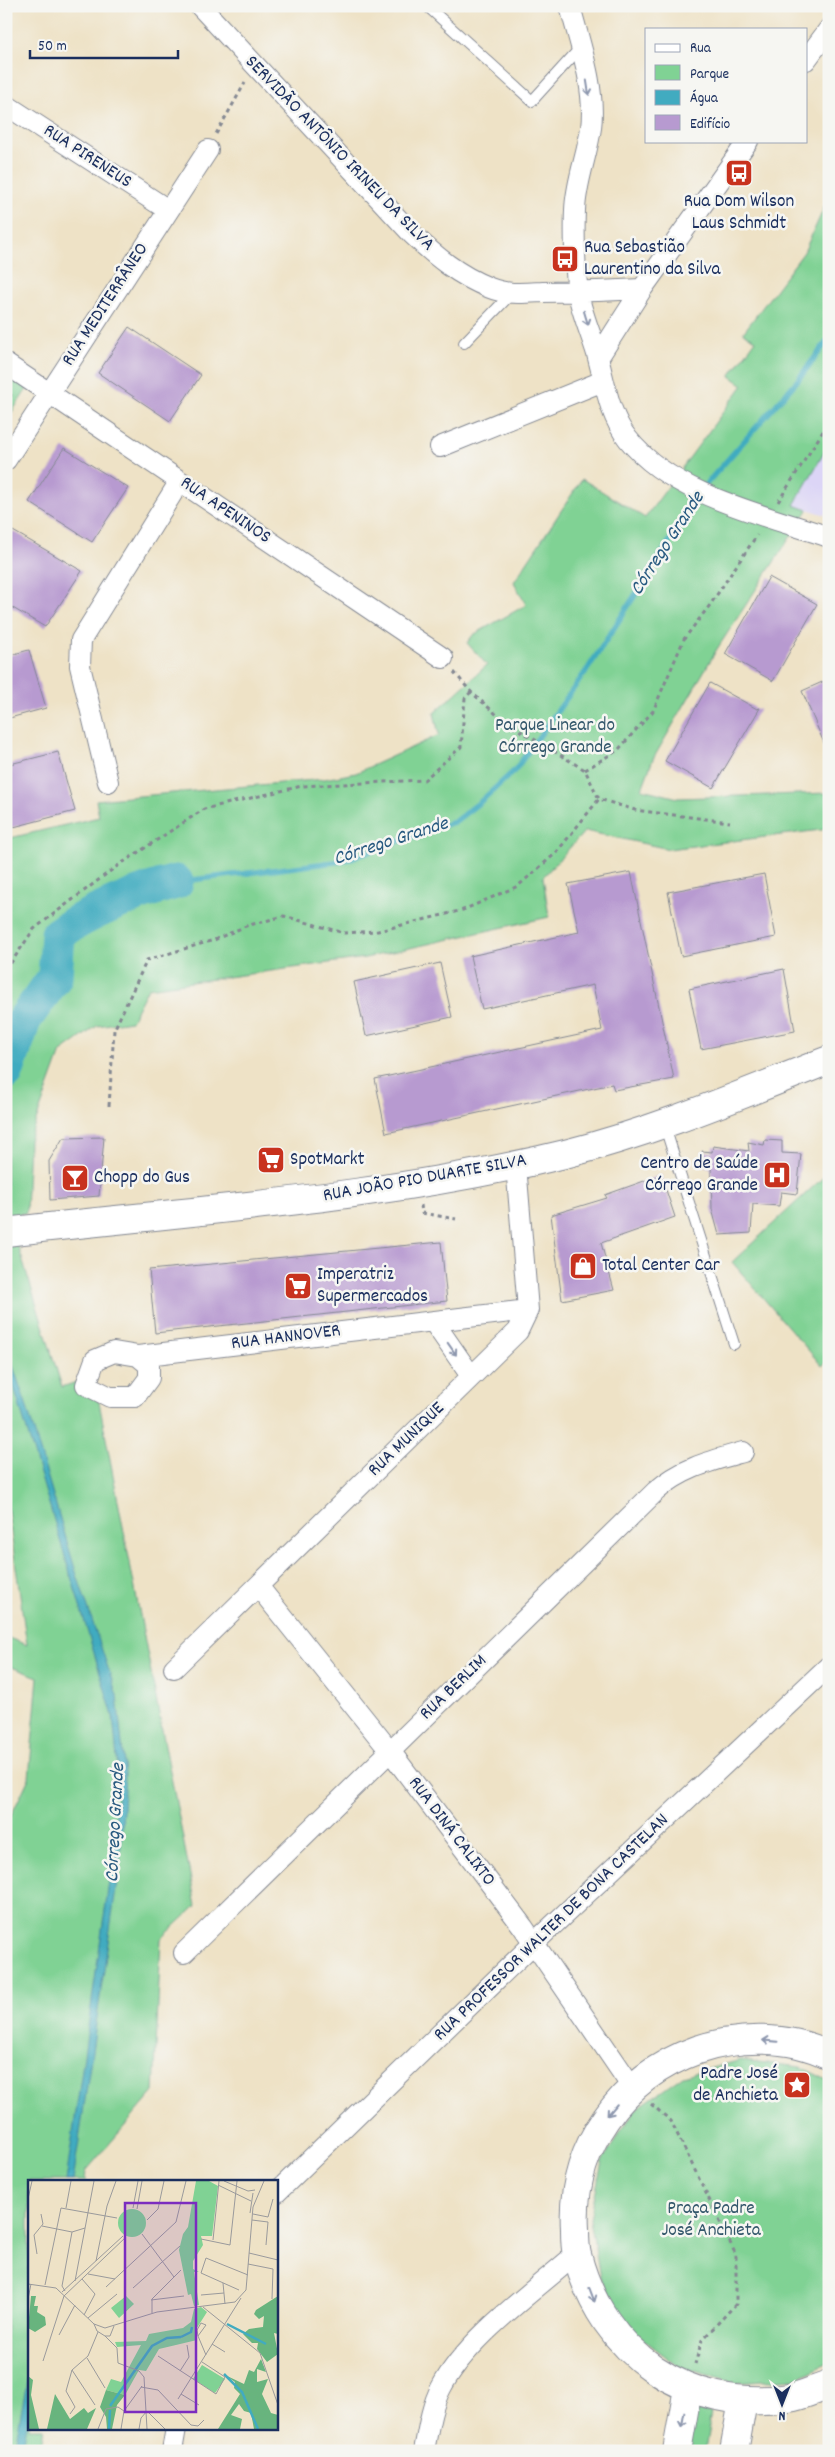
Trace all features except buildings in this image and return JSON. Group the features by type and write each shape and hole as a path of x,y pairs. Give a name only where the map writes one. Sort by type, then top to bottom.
{"main road":[{"name":"RUA JOÃO PIO DUARTE SILVA","path":"6,1232 320,1197 417,1183 516,1165 565,1154 664,1123 829,1060"},
{"path":"825,2048 769,2039 719,2042 673,2058 632,2087 602,2122 582,2164 574,2208 576,2254 598,2311 636,2357 688,2388 715,2397 743,2401 790,2398 829,2385"},
{"path":"677,2451 688,2388"},
{"path":"734,2451 743,2401"}],"street":[{"name":"SERVIDÃO ANTÔNIO IRINEU DA SILVA","path":"200,6 412,234 439,259 466,276 491,288 511,294 578,293"},
{"path":"570,7 581,47 592,107 591,128 575,210 578,293 612,409 627,438 645,457 669,475 715,498 829,537"},
{"path":"808,57 829,29"},
{"name":"RUA PIRENEUS","path":"6,104 168,210"},
{"path":"598,358 642,288 747,142"},
{"name":"RUA MEDITERRÂNEO","path":"6,460 208,150"},
{"path":"578,293 642,288"},
{"name":"RUA APENINOS","path":"6,364 443,658"},
{"path":"440,447 603,381"},
{"path":"108,782 80,666 82,640 180,481"},
{"path":"516,1165 528,1310"},
{"name":"RUA HANNOVER","path":"138,1356 528,1310"},
{"name":"RUA MUNIQUE","path":"174,1668 518,1331 528,1310"},
{"path":"433,1321 471,1376"},
{"name":"RUA BERLIM","path":"184,1953 671,1478 694,1466 743,1452"},
{"name":"RUA DINÁ CALIXTO","path":"258,1586 390,1751 534,1944 632,2087"},
{"name":"RUA PROFESSOR WALTER DE BONA CASTELAN","path":"278,2191 534,1944 829,1666"},
{"path":"424,2451 430,2418 441,2388 469,2347 576,2254"},
{"path":"172,2451 176,2430"}],"lane":[{"path":"427,6 532,101 581,47"},
{"path":"464,343 511,294"},
{"path":"664,1123 734,1344"}],"path":[{"path":"208,150 254,66"},
{"path":"6,405 12,395"},
{"path":"585,770 618,750 652,711 684,639 710,605 769,517 829,422"},
{"path":"443,658 471,692 504,722 585,770 599,799 635,810 730,822"},
{"path":"6,970 34,930 113,869 204,808 302,786 424,780 461,747 465,698 471,692"},
{"path":"109,1106 114,1030 147,960 214,940 246,926 284,916 344,933 378,931 463,910 518,886 556,852 599,799"},
{"path":"417,1183 422,1213 456,1219"},
{"path":"632,2087 670,2122 736,2255 736,2304 702,2340 688,2388"}],"shaded area":[{"path":"829,444 829,516 794,505"}],"green space":[{"name":"Parque Linear do Córrego Grande","path":"829,197 829,444 794,505 808,510 717,649 653,759 642,789 678,798 829,793 829,829 669,849 585,831 543,877 549,917 365,958 148,988 131,1021 97,1026 61,1052 29,1140 26,1213 6,1216 6,839 99,817 96,800 324,779 356,773 439,735 434,713 487,665 467,643 473,635 526,605 514,582 582,479 645,518 743,385 730,376 756,340 743,333 804,252"},
{"path":"6,372 29,386 6,421"},
{"path":"829,1172 829,1360 822,1366 732,1262"},
{"path":"18,1245 62,1387 94,1376 196,1906 161,1939 154,2092 86,2171 85,2180 28,2180 28,2430 44,2430 40,2451 6,2451 6,1826 29,1778 38,1677 6,1665 6,1637 27,1645 6,1497 6,1246"},
{"name":"Praça Padre José Anchieta","path":"741,2060 801,2067 829,2081 829,2363 795,2379 735,2383 678,2366 630,2329 600,2278 590,2219 602,2161 635,2110 683,2076"},
{"path":"695,2410 711,2413 705,2451 688,2451"}],"water":[{"path":"176,876 176,882 83,921 67,936 59,979 29,1021 6,1077 6,1054 19,1021 51,976 63,935 86,913"},
{"path":"6,1346 26,1404 76,1572 117,1695 125,1774 120,1861 73,2180 66,2180 111,1868 119,1781 113,1716 6,1361"},
{"path":"28,2376 28,2419 22,2451 14,2451"}],"waterway":[{"name":"Córrego Grande","path":"176,882 343,861 454,822 480,802 515,770 589,667 707,483 797,381 829,339"},
{"name":"Córrego Grande","path":"6,1073 24,1020 55,977 58,934 84,918 115,904 176,882"}],"place":[{"name":"Rua Dom Wilson Laus Schmidt","path":"739,173"},
{"name":"Rua Sebastião Laurentino da Silva","path":"565,259"},
{"name":"SpotMarkt","path":"271,1160"},
{"name":"Centro de Saúde Córrego Grande","path":"777,1175"},
{"name":"Chopp do Gus","path":"75,1178"},
{"name":"Total Center Car","path":"583,1266"},
{"name":"Imperatriz Supermercados","path":"298,1286"},
{"name":"Padre José de Anchieta","path":"797,2085"}]}
